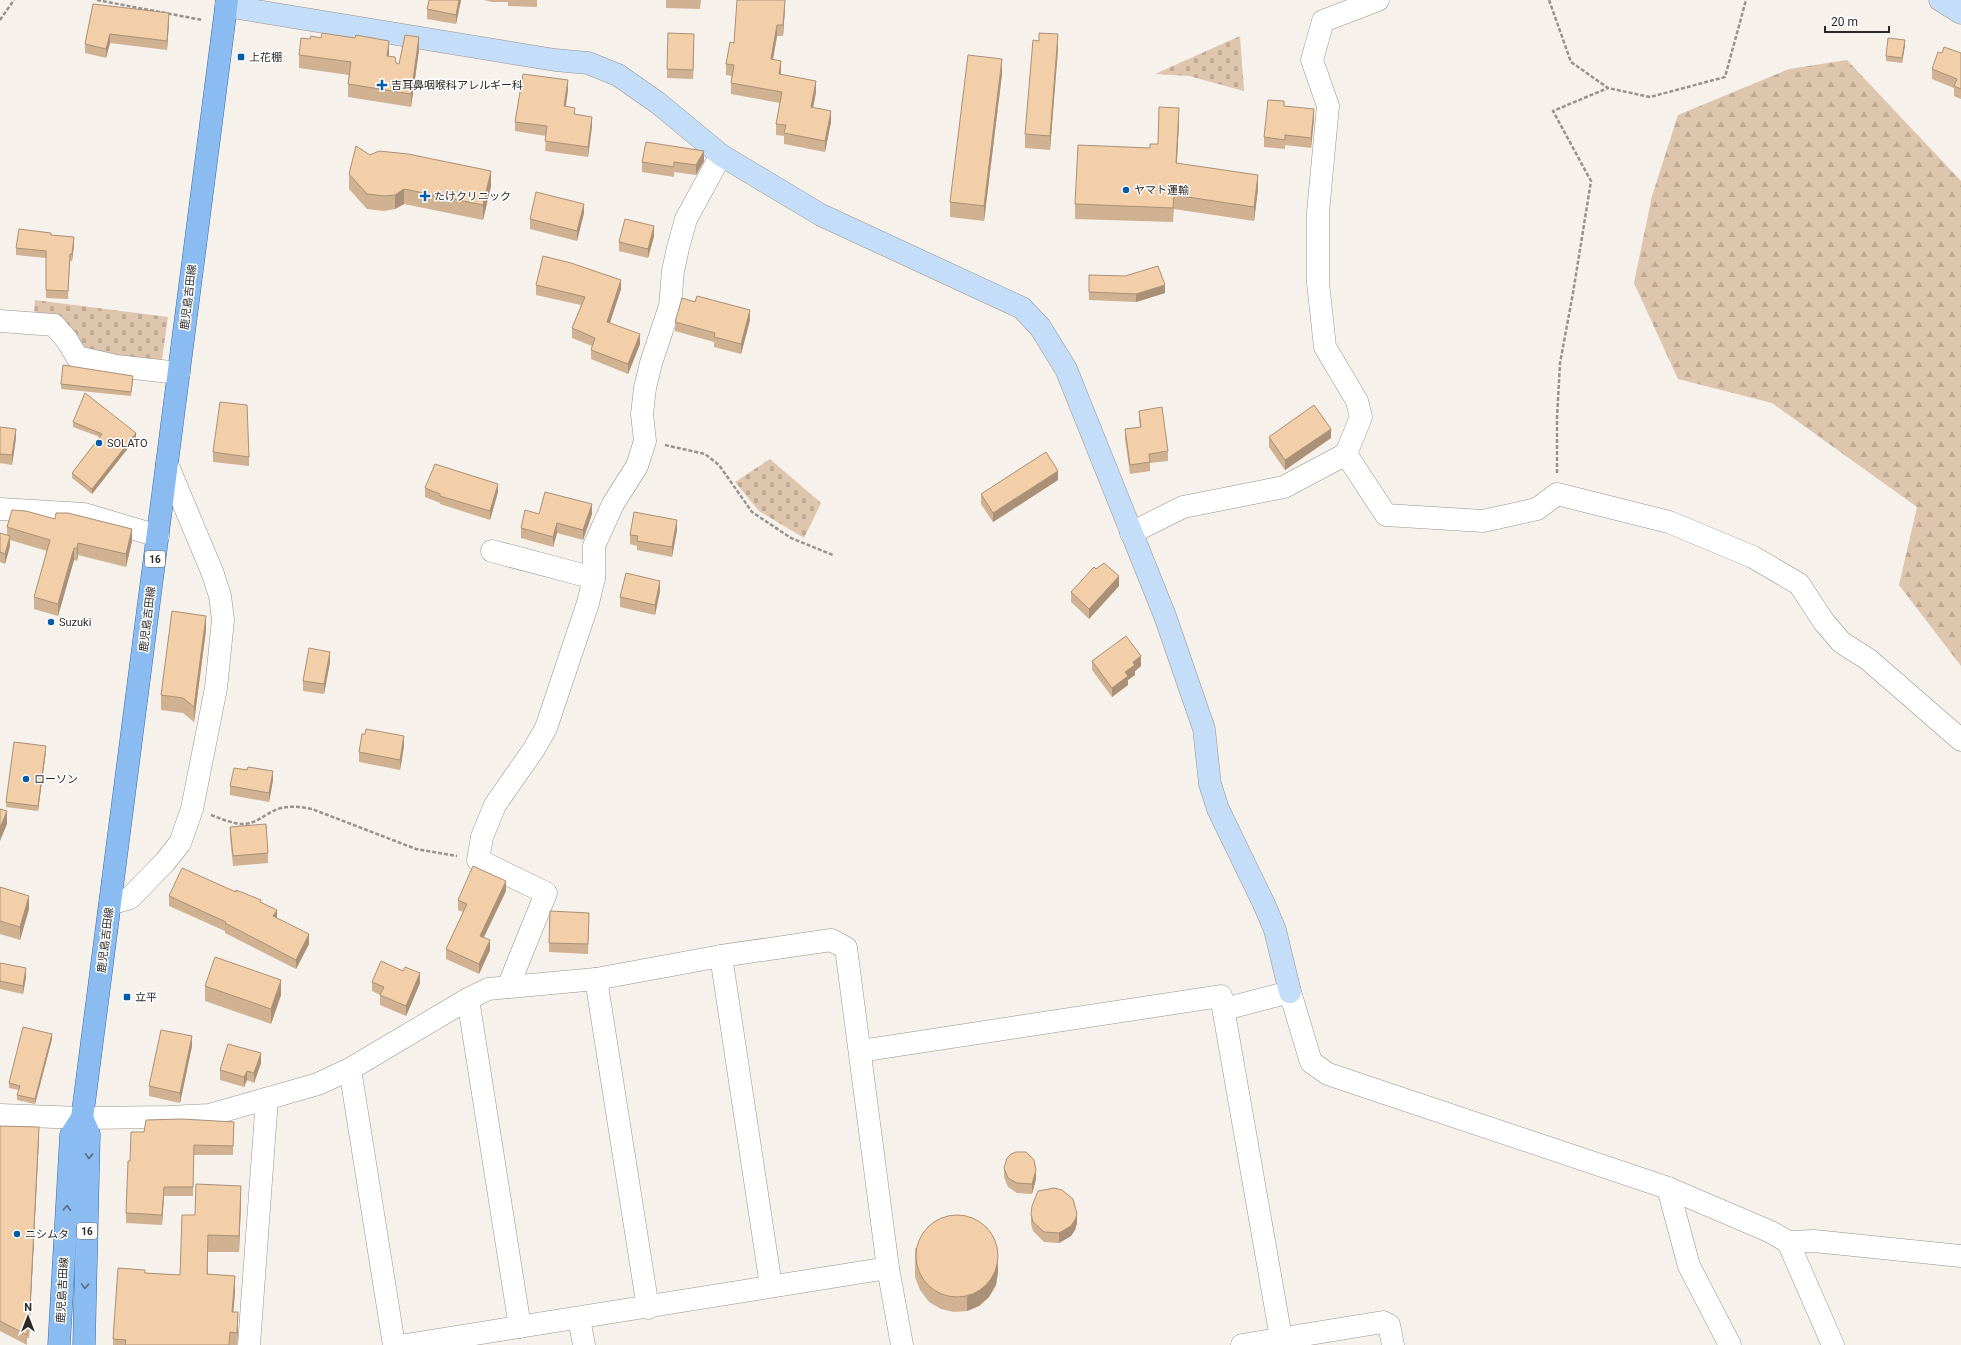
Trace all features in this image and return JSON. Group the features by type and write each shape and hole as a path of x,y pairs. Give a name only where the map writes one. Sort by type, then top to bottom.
{"main road":[{"name":"鹿児島吉田線","path":"59,1345 72,1135 82,1118 225,10"},
{"name":"鹿児島吉田線","path":"82,1118 89,1134 84,1345"}],"street":[{"path":"1131,533 1183,507 1284,487 1346,454 1361,417 1357,401 1325,347 1318,283 1318,212 1328,106 1312,60 1323,21 1378,0"},
{"path":"1940,0 1961,13"},
{"path":"225,10 555,60 588,62 618,75 658,103 721,155 821,215 1022,308 1040,327 1066,369 1164,616 1204,729 1210,784 1218,810 1264,904 1275,930 1290,992 1311,1062 1328,1074 1668,1188 1771,1232 1788,1242 1814,1240 1961,1256"},
{"path":"508,987 546,893 478,860 482,837 494,805 534,750 546,728 588,603 594,578 594,546 613,504 637,466 645,441 642,414 645,388 651,363 670,306 673,292 673,271 686,219 721,155"},
{"path":"0,321 54,325 67,340 77,357 116,366 179,373"},
{"path":"1346,454 1386,515 1483,521 1537,509 1557,494 1669,522 1753,557 1799,584 1824,622 1841,642 1869,660 1961,740"},
{"path":"110,904 130,898 165,862 180,843 192,809 216,688 223,620 220,596 213,574 167,464"},
{"path":"0,509 84,514 158,536"},
{"path":"492,551 594,578"},
{"path":"0,1115 82,1118 169,1117 210,1114 318,1084 350,1069 468,999 488,989 596,979 721,956 831,940 846,948 888,1268 902,1345"},
{"path":"721,956 771,1286"},
{"path":"596,979 648,1308"},
{"path":"1225,1009 1290,992"},
{"path":"860,1051 1221,996 1225,1009 1281,1338"},
{"path":"468,999 520,1327"},
{"path":"350,1069 394,1345"},
{"path":"249,1345 267,1099"},
{"path":"1668,1188 1689,1266 1730,1345"},
{"path":"1788,1242 1834,1345"},
{"path":"406,1345 648,1308 771,1286 888,1268"},
{"path":"579,1319 584,1345"},
{"path":"1242,1345 1382,1322 1389,1325 1393,1345"}],"path":[{"path":"0,20 14,0"},
{"path":"96,0 225,10"},
{"path":"1549,0 1571,62 1608,88 1650,97 1725,77 1746,0"},
{"path":"1557,494 1557,418 1560,363 1591,181 1553,111 1608,88"},
{"path":"645,441 705,454 719,465 752,512 791,538 833,555"},
{"path":"192,809 234,823 244,824 258,820 278,809 294,806 312,809 416,849 478,860"}],"green space":[{"path":"1240,36 1244,91 1189,76 1155,74"},
{"path":"1847,60 1961,181 1961,666 1899,585 1917,507 1772,403 1678,379 1634,283 1652,196 1678,115 1789,69"},
{"path":"35,300 168,317 161,366 80,356 34,315"},
{"path":"770,459 821,503 804,538 759,511 735,482"}],"building":[{"path":"429,0 459,0 456,15 427,9"},
{"path":"737,0 785,0 783,25 777,25 771,59 781,61 779,74 816,81 811,107 831,111 825,141 784,133 786,125 776,124 782,92 731,83 734,65 726,64 730,42 734,43"},
{"path":"93,4 169,13 167,41 110,34 106,49 85,44"},
{"path":"322,33 355,38 356,35 389,41 387,56 395,57 396,63 399,64 405,35 419,37 411,94 348,84 351,62 299,55 301,38 310,39 311,36 321,38"},
{"path":"668,33 694,34 693,70 667,69"},
{"path":"1039,33 1058,34 1050,136 1025,134 1033,40 1039,41"},
{"path":"1888,38 1905,40 1902,58 1886,56"},
{"path":"1944,47 1961,53 1961,89 1954,86 1957,79 1932,69 1938,52 1942,53"},
{"path":"968,55 1002,59 984,206 950,202"},
{"path":"523,74 568,80 564,106 575,108 574,114 592,117 588,147 545,141 547,126 515,122"},
{"path":"1268,100 1284,101 1284,106 1314,109 1311,138 1285,135 1285,140 1264,137"},
{"path":"1159,107 1179,108 1176,163 1258,175 1254,207 1174,195 1173,208 1075,204 1078,145 1150,148 1150,144 1158,144"},
{"path":"646,142 704,151 696,165 674,162 674,167 642,162"},
{"path":"356,146 370,155 379,151 408,154 491,171 483,205 404,189 395,195 384,196 367,194 349,174"},
{"path":"536,192 584,204 577,231 530,219"},
{"path":"625,219 654,226 648,249 619,242"},
{"path":"19,229 51,233 51,235 74,237 72,254 70,254 68,291 46,290 46,251 16,248"},
{"path":"543,256 571,263 621,280 607,322 640,334 628,364 591,350 595,338 572,328 585,297 536,285"},
{"path":"1158,266 1165,285 1136,294 1089,292 1089,275 1125,276"},
{"path":"697,296 750,310 741,344 714,337 715,333 675,322 682,298 695,302"},
{"path":"63,365 133,376 131,392 61,384"},
{"path":"85,393 136,433 92,489 72,473 102,434 73,422"},
{"path":"220,402 247,405 249,457 213,452"},
{"path":"1314,405 1331,429 1285,460 1269,437"},
{"path":"1162,407 1168,451 1149,454 1150,462 1130,465 1125,429 1141,427 1139,411"},
{"path":"0,427 16,429 12,455 0,454"},
{"path":"1046,452 1058,471 993,513 981,494"},
{"path":"435,464 498,484 490,511 440,496 440,494 425,488"},
{"path":"545,492 592,504 583,530 557,523 553,537 521,528 525,510 539,514"},
{"path":"12,510 26,511 55,519 56,513 68,513 132,529 126,554 78,543 77,548 74,548 58,604 34,597 50,540 7,527"},
{"path":"634,512 677,520 672,547 637,541 638,536 630,535"},
{"path":"0,533 10,536 5,554 0,552"},
{"path":"1104,563 1119,576 1089,609 1071,592 1094,567 1096,569"},
{"path":"626,573 660,581 655,605 620,597"},
{"path":"172,611 206,616 194,707 183,698 161,695"},
{"path":"1126,636 1141,656 1133,662 1135,665 1125,672 1128,676 1112,688 1092,661"},
{"path":"309,648 330,652 324,684 303,681"},
{"path":"366,729 404,736 400,760 359,752 362,734 365,734"},
{"name":"ローソン","path":"14,742 46,746 38,806 6,802"},
{"path":"248,767 273,771 269,793 230,786 234,768 247,770"},
{"path":"0,809 7,811 0,828"},
{"path":"266,824 268,853 233,856 230,827"},
{"path":"473,866 506,881 480,936 490,940 479,964 446,949 467,904 458,900"},
{"path":"182,868 236,892 236,890 261,900 260,902 277,910 273,916 309,934 296,960 225,923 226,922 169,896"},
{"path":"0,887 29,896 20,927 0,921"},
{"path":"550,911 589,913 588,944 549,943"},
{"path":"215,957 281,980 271,1009 205,986"},
{"path":"381,961 403,971 405,967 420,973 406,1006 380,995 384,987 372,982"},
{"path":"0,963 26,968 23,986 0,981"},
{"path":"23,1027 52,1034 35,1099 17,1095 20,1086 9,1083"},
{"path":"161,1030 192,1036 180,1093 149,1086"},
{"path":"228,1044 261,1053 254,1073 247,1071 244,1077 220,1070"},
{"path":"182,1119 234,1122 233,1146 194,1145 193,1187 164,1187 162,1215 126,1213 128,1161 130,1161 131,1132 144,1132 146,1120"},
{"name":"ニシムタ","path":"0,1126 39,1127 29,1328 27,1328 27,1335 0,1321"},
{"path":"1016,1152 1026,1152 1034,1160 1036,1170 1032,1184 1017,1183 1008,1178 1004,1168 1007,1158"},
{"path":"196,1184 241,1186 239,1236 208,1235 207,1274 235,1276 232,1312 238,1312 237,1333 230,1332 229,1345 125,1345 126,1340 113,1339 118,1268 145,1270 145,1273 180,1275 182,1215 195,1215"},
{"path":"1054,1188 1062,1190 1073,1199 1077,1214 1071,1226 1059,1233 1044,1232 1033,1222 1031,1214 1032,1206 1038,1191"},
{"path":"949,1215 965,1215 980,1222 991,1233 998,1248 998,1264 995,1272 986,1285 973,1294 965,1297 949,1297 934,1290 923,1279 916,1264 916,1248 923,1233 934,1222"}],"place":[{"name":"上花棚","path":"241,57"},
{"name":"吉耳鼻咽喉科アレルギー科","path":"382,85"},
{"name":"ヤマト運輸","path":"1126,190"},
{"name":"たけクリニック","path":"425,196"},
{"name":"SOLATO","path":"99,443"},
{"name":"Suzuki","path":"51,622"},
{"name":"ローソン","path":"26,779"},
{"name":"立平","path":"127,997"},
{"name":"ニシムタ","path":"17,1234"}]}
